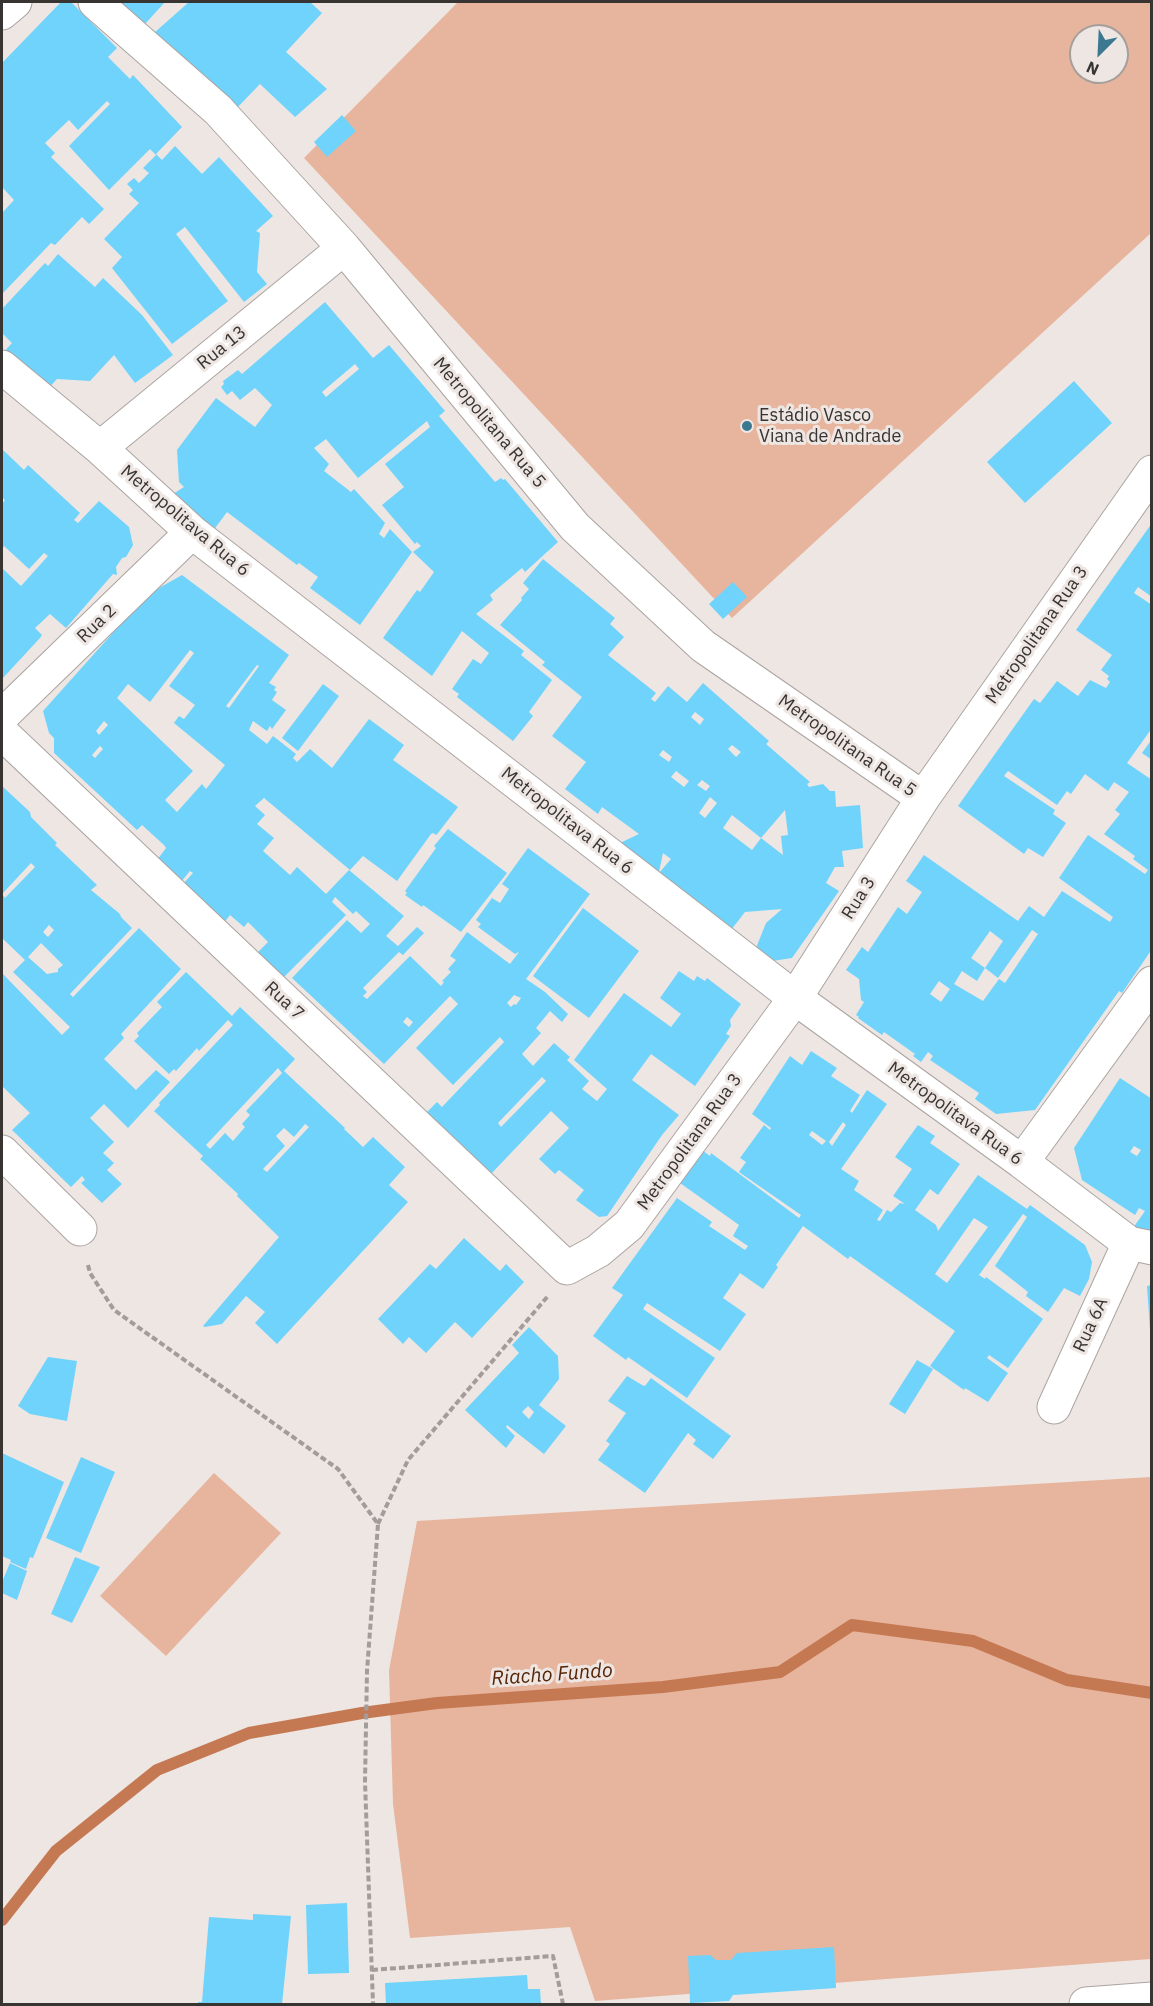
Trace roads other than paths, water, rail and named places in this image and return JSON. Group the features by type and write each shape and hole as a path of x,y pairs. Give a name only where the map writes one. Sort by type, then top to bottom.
{"street":[{"path":"2,13 15,2"},
{"name":"Metropolitana Rua 5","path":"95,2 218,110 344,248 575,527 703,646 922,798"},
{"name":"Rua 13","path":"100,448 344,248"},
{"name":"Metropolitava Rua 6","path":"2,367 100,448 192,532 795,998 1140,1245"},
{"name":"Metropolitana Rua 3","path":"922,798 1152,472"},
{"name":"Rua 2","path":"2,716 192,532"},
{"name":"Rua 7","path":"2,733 567,1268"},
{"name":"Rua 3","path":"795,998 922,798"},
{"path":"1023,1162 1152,982"},
{"name":"Metropolitana Rua 3","path":"567,1268 598,1251 629,1225 795,998"},
{"path":"2,1152 80,1229"},
{"name":"Rua 6A","path":"1053,1407 1140,1245"},
{"path":"1086,2004 1133,2002"}],"waterway":[{"name":"Riacho Fundo","path":"2,1920 56,1851 157,1770 249,1733 362,1713 437,1703 663,1687 780,1672 852,1625 973,1641 1067,1680 1152,1693"}],"place":[{"name":"Estádio Vasco Viana de Andrade","path":"747,426"}]}
